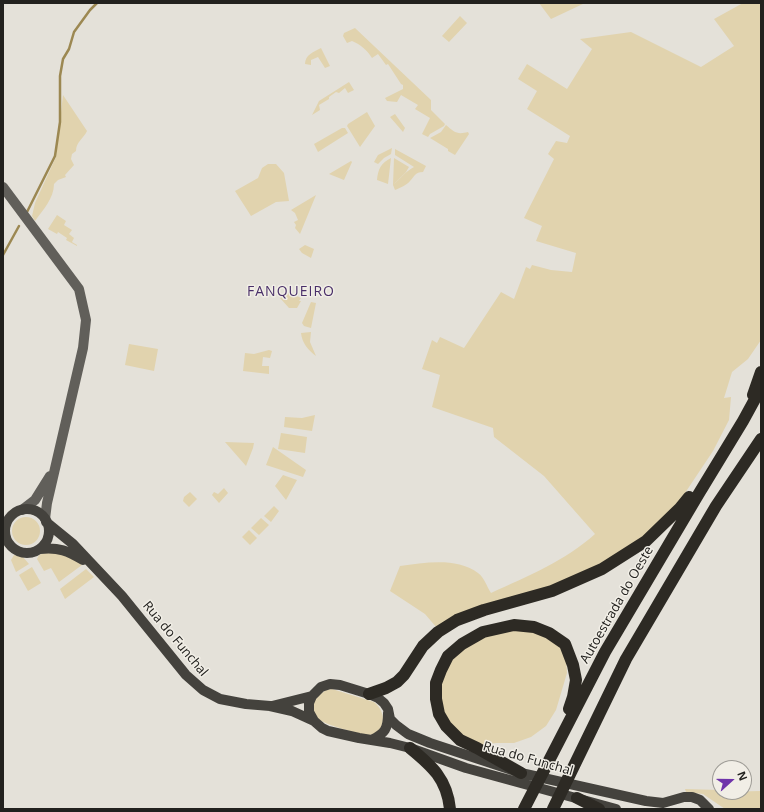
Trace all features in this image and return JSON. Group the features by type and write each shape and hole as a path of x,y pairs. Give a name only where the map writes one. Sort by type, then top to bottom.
{"highway":[{"name":"Autoestrada do Oeste","path":"743,421 761,372"},
{"name":"Autoestrada do Oeste","path":"524,809 605,652 722,457 761,388"},
{"path":"554,809 626,659 716,506 761,440"},
{"path":"368,694 386,688 397,682 404,675 423,646 438,632 457,620 484,610 552,591 602,569 626,555 646,541 680,508 722,457"},
{"path":"521,773 460,740 446,726 439,714 436,699 436,683 440,670 448,656 462,644 483,632 514,625 534,627 549,633 565,644 573,665 576,680 573,697 558,742"},
{"path":"410,748 427,762 440,777 449,794 450,809"},
{"path":"577,798 599,809"}],"main road":[{"path":"3,187 79,289 85,310 86,326 83,348 46,503 46,520 49,531 48,538 40,549"},
{"path":"22,510 35,500 54,471"},
{"name":"Rua do Funchal","path":"96,570 67,550 57,548 40,549 32,553 26,553 13,549 8,544 4,536 7,516 28,509 41,514 73,544 122,596 186,675 203,690 220,699 246,704 270,706 301,714 328,731 410,748 466,768 616,809"},
{"name":"Rua do Funchal","path":"270,706 292,702 312,696 321,687 330,684 340,685 368,694 384,703 388,710 390,719 408,734 430,743 521,773 646,801 663,803 684,797 692,797 700,800 709,809"},
{"path":"312,696 309,703 308,712 314,721"},
{"path":"372,740 380,736 385,731 388,723 388,710"},
{"path":"663,809 676,799"}],"shaded area":[{"path":"539,3 585,3 551,19"},
{"path":"743,3 761,3 761,340 748,359 732,372 724,398 731,397 729,420 713,451 677,505 643,537 600,565 551,587 437,628 425,614 390,591 400,566 440,562 460,565 478,573 484,580 491,593 559,560 595,534 544,476 494,437 493,428 432,407 440,375 422,369 432,340 437,343 440,337 464,348 501,292 514,299 526,267 530,269 532,265 551,270 572,272 576,253 536,241 542,226 524,218 554,159 548,154 556,141 567,143 570,136 527,109 537,91 518,79 527,64 567,89 592,49 580,39 631,32 701,67 734,46 714,19"},
{"path":"460,16 467,23 449,42 442,36"},
{"path":"355,28 431,100 431,110 445,124 444,126 430,134 428,137 422,134 430,118 415,109 418,105 401,95 397,102 387,101 385,98 403,89 403,85 388,64 386,65 378,54 372,58 358,44 352,41 347,43 343,36 344,33"},
{"path":"321,48 330,66 325,68 318,57 311,60 311,65 305,64 306,58 312,52"},
{"path":"349,82 354,90 348,93 345,88 339,93 336,92 329,97 329,99 319,105 320,110 312,115 319,101"},
{"path":"63,95 87,131 77,145 76,151 72,154 71,159 74,165 65,175 66,177 58,180 54,184 54,189 50,199 35,221 32,216 35,203 56,157"},
{"path":"367,112 375,126 360,147 347,126"},
{"path":"395,114 405,128 403,132 390,117"},
{"path":"446,125 456,132 468,132 469,134 455,155 430,138 441,132"},
{"path":"342,128 345,128 348,133 318,152 314,144"},
{"path":"392,148 391,154 378,164 374,162 378,155"},
{"path":"395,149 426,166 423,172 416,174 407,184 395,190 393,185 414,167 395,155"},
{"path":"391,158 388,184 377,180 381,167"},
{"path":"394,158 409,167 393,185"},
{"path":"351,161 352,162 344,180 329,174"},
{"path":"268,164 276,164 284,173 289,201 276,202 251,216 235,191 258,178 262,168"},
{"path":"316,195 300,234 295,228 296,225 294,222 298,220 295,213 291,210"},
{"path":"57,215 66,221 64,225 72,230 69,234 74,238 72,242 77,246 66,240 67,238 58,232 57,234 48,229"},
{"path":"305,245 314,249 311,258 302,253 299,249"},
{"path":"289,292 301,298 297,308 289,308 280,298"},
{"path":"311,302 316,303 311,328 304,326 302,323"},
{"path":"311,332 310,342 316,356 306,346 301,333"},
{"path":"129,344 158,349 154,371 125,365"},
{"path":"269,350 272,351 270,358 263,357 262,366 269,366 269,374 243,371 245,353 254,354"},
{"path":"315,415 312,431 284,427 285,417 302,418"},
{"path":"281,433 307,437 305,453 278,449"},
{"path":"225,442 254,443 246,466"},
{"path":"273,447 306,470 303,477 266,465"},
{"path":"283,475 297,480 286,500 275,486"},
{"path":"224,488 228,493 219,503 212,495 214,492 218,494"},
{"path":"190,492 197,499 189,507 183,501 184,497"},
{"path":"274,506 279,511 271,522 264,516"},
{"path":"26,517 36,521 40,531 36,541 26,545 16,541 12,531 16,521"},
{"path":"261,518 269,525 259,535 251,528"},
{"path":"249,530 257,538 250,545 242,537"},
{"path":"56,552 76,560 82,565 59,582 51,568 44,571 37,559 39,555 44,553"},
{"path":"14,555 23,557 29,564 16,572 11,560"},
{"path":"32,567 41,583 28,591 19,575"},
{"path":"86,569 94,577 65,599 60,589"},
{"path":"527,626 565,644 567,673 556,710 546,726 531,737 514,743 496,743 473,746 441,716 441,670 467,641"},
{"path":"332,689 374,702 382,712 383,718 380,729 371,735 364,735 319,720 313,710 315,698 326,690"},
{"path":"685,789 712,790 712,800 752,800 752,791 761,791 761,809 725,809 703,794 686,792"}],"waterway":[{"path":"26,214 55,156 60,122 60,76 63,59 69,49 74,32 97,3"},
{"path":"3,255 19,226"}],"district":[{"name":"FANQUEIRO","path":"291,292"}]}
